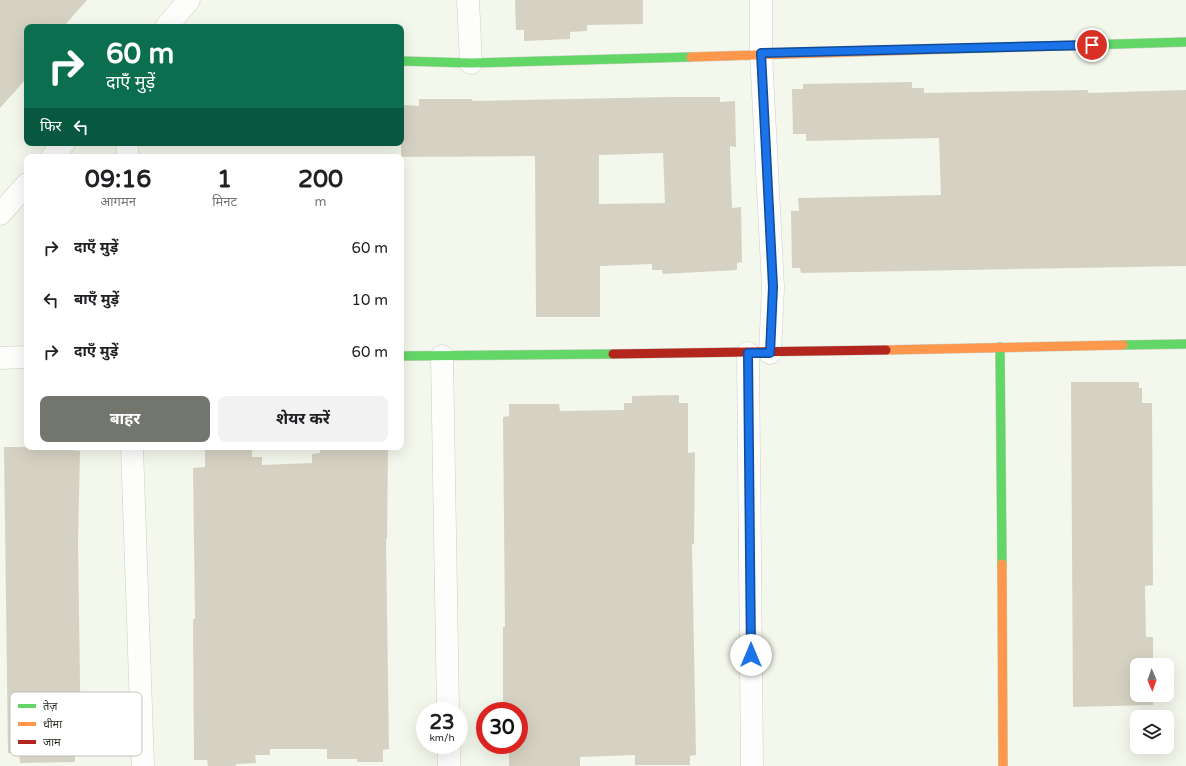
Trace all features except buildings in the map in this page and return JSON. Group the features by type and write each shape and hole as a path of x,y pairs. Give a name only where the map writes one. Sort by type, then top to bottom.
{"street":[{"path":"169,24 190,0"},
{"path":"468,0 471,63"},
{"path":"761,0 761,53 773,287 770,353"},
{"path":"404,62 471,63 761,53 1186,42"},
{"path":"55,154 61,146"},
{"path":"0,214 24,187"},
{"path":"404,356 770,353 1186,344"},
{"path":"1000,347 1003,766"},
{"path":"748,353 752,766"},
{"path":"442,356 448,702"},
{"path":"0,358 24,357"},
{"path":"132,450 140,692"},
{"path":"142,737 143,766"},
{"path":"449,754 449,766"}],"traffic: fast":[{"path":"948,49 1186,42"},
{"path":"404,61 471,63 691,57"},
{"path":"1123,345 1186,344"},
{"path":"1000,347 1002,564"},
{"path":"404,356 613,354"}],"traffic: slow":[{"path":"691,57 948,49"},
{"path":"886,350 1123,345"},
{"path":"1002,564 1003,766"}],"traffic: jam":[{"path":"613,354 886,350"}],"route":[{"path":"751,655 748,353 770,353 773,287 761,53 1092,45"}]}
